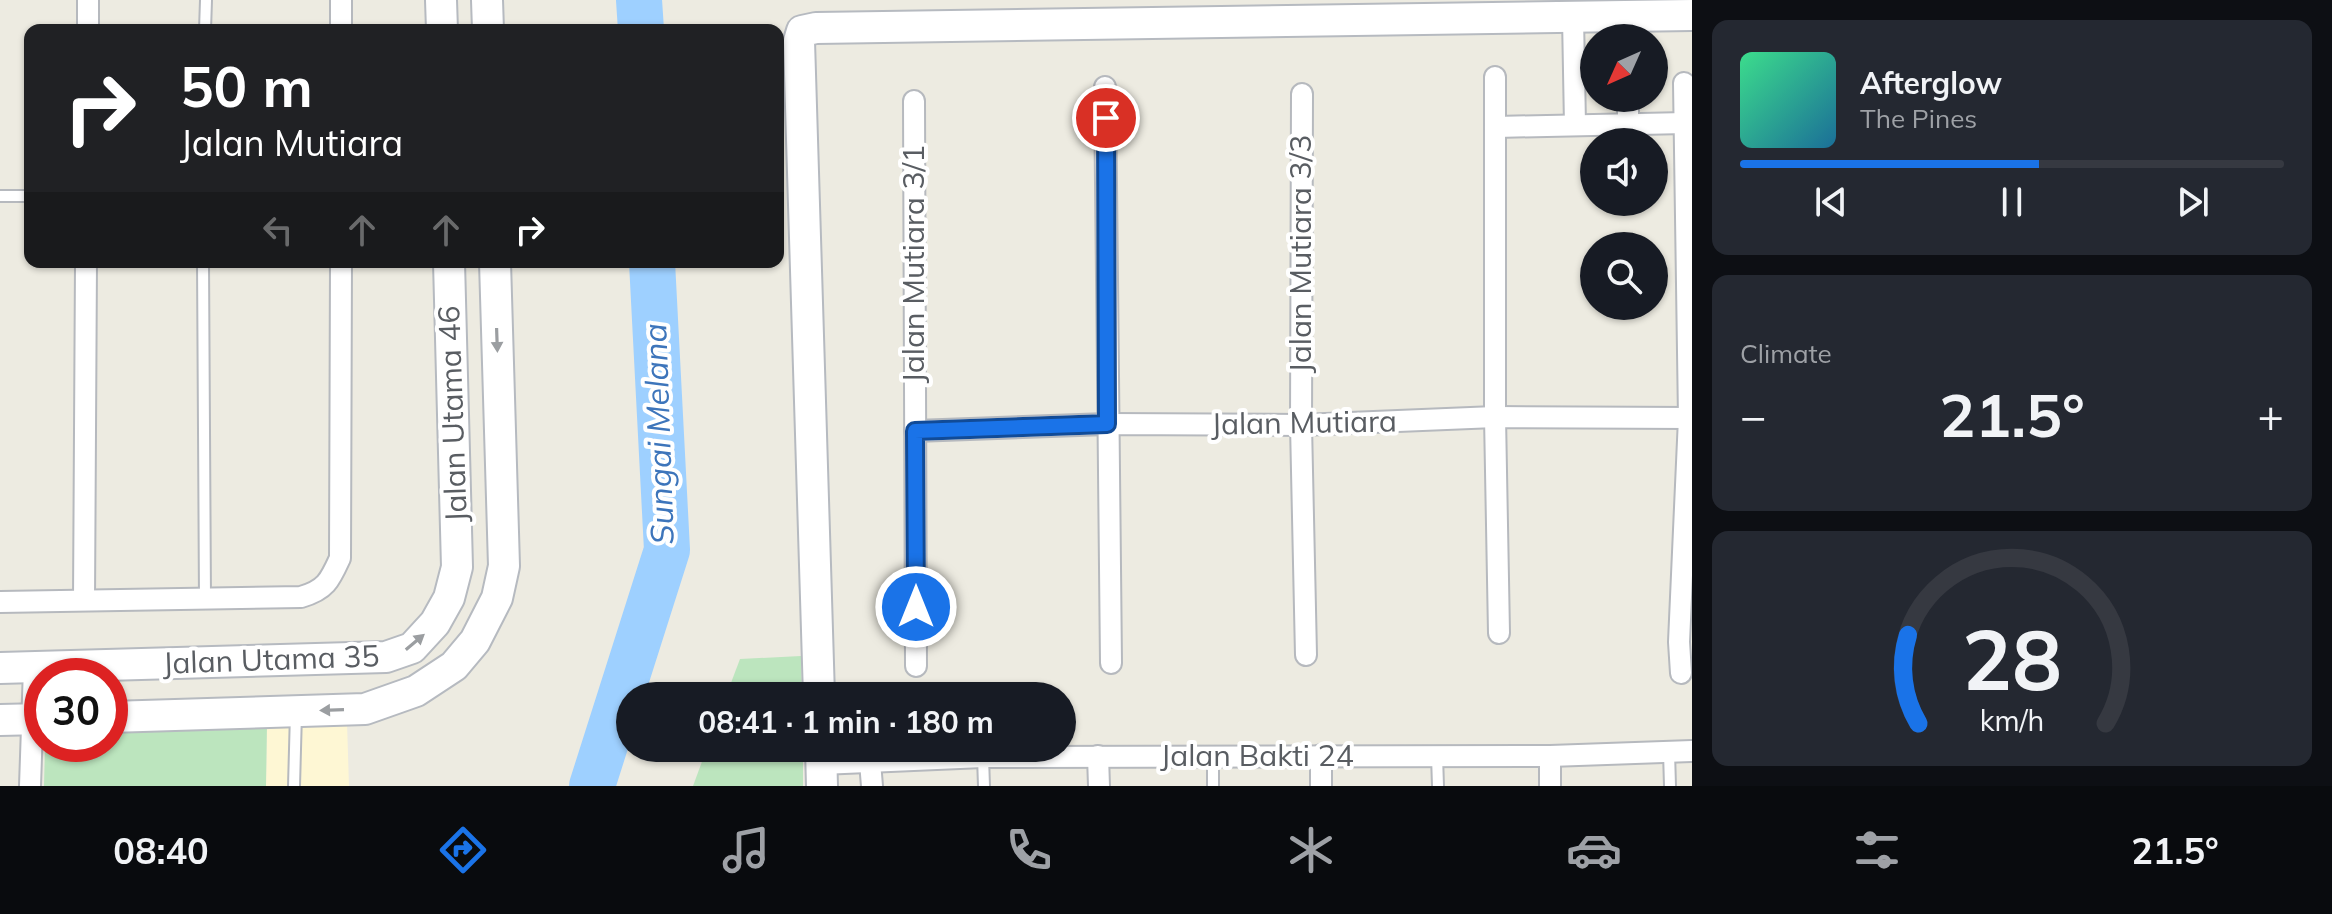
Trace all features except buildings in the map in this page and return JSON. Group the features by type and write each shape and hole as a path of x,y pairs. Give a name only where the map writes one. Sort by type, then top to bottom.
{"street":[{"path":"88,0 88,24"},
{"path":"341,0 341,24"},
{"path":"441,0 442,24"},
{"path":"487,0 488,24"},
{"path":"1643,24 1692,15"},
{"path":"1573,17 1575,125"},
{"path":"819,682 799,41 802,31 831,28 1573,17 1611,24"},
{"path":"1495,77 1495,417 1499,633"},
{"path":"1681,673 1686,642 1690,418 1684,83"},
{"path":"1105,87 1111,663"},
{"name":"Jalan Mutiara 3/3","path":"1302,94 1301,425 1306,655"},
{"name":"Jalan Mutiara 3/1","path":"914,101 916,666"},
{"path":"1628,112 1628,124"},
{"path":"1496,127 1686,123"},
{"path":"84,600 86,268"},
{"path":"0,602 301,597 314,593 328,582 340,558 341,268"},
{"name":"Jalan Utama 46","path":"449,268 457,567"},
{"name":"Jalan Utama 46","path":"495,268 504,566"},
{"name":"Jalan Mutiara","path":"915,431 1107,424 1301,425 1495,417 1690,418"},
{"name":"Jalan Utama 35","path":"128,716 365,709 416,691 454,666 475,641 497,598 504,566"},
{"name":"Jalan Utama 35","path":"128,665 386,657 412,648 435,623 449,598 457,567"},
{"name":"Jalan Utama 35","path":"0,668 24,668"},
{"path":"0,720 24,720"},
{"name":"Jalan Bakti 24","path":"1076,756 1550,756 1692,751"},
{"path":"1321,755 1321,786"},
{"path":"1098,756 1099,786"},
{"path":"1550,756 1550,786"},
{"path":"30,786 33,762"},
{"path":"870,762 872,786"},
{"name":"Jalan Bakti 24","path":"821,766 870,762"}],"lane":[{"path":"205,24 206,0"},
{"path":"0,196 24,196"},
{"path":"203,268 205,599"},
{"path":"294,786 296,711"},
{"path":"1669,752 1670,786"},
{"path":"1437,755 1438,786"},
{"path":"1213,756 1213,786"},
{"path":"983,762 984,786"}],"shaded area":[{"path":"267,723 347,723 349,786 266,786"}],"green space":[{"path":"801,656 802,682 731,682 740,659"},
{"path":"267,723 266,786 44,786 45,762 128,762 128,727"},
{"path":"702,762 803,762 803,786 693,786"}],"waterway":[{"name":"Sungai Melana","path":"639,0 641,24"},
{"name":"Sungai Melana","path":"592,786 667,550 652,268"}],"route":[{"path":"916,607 915,431 1107,424 1106,118"}]}
